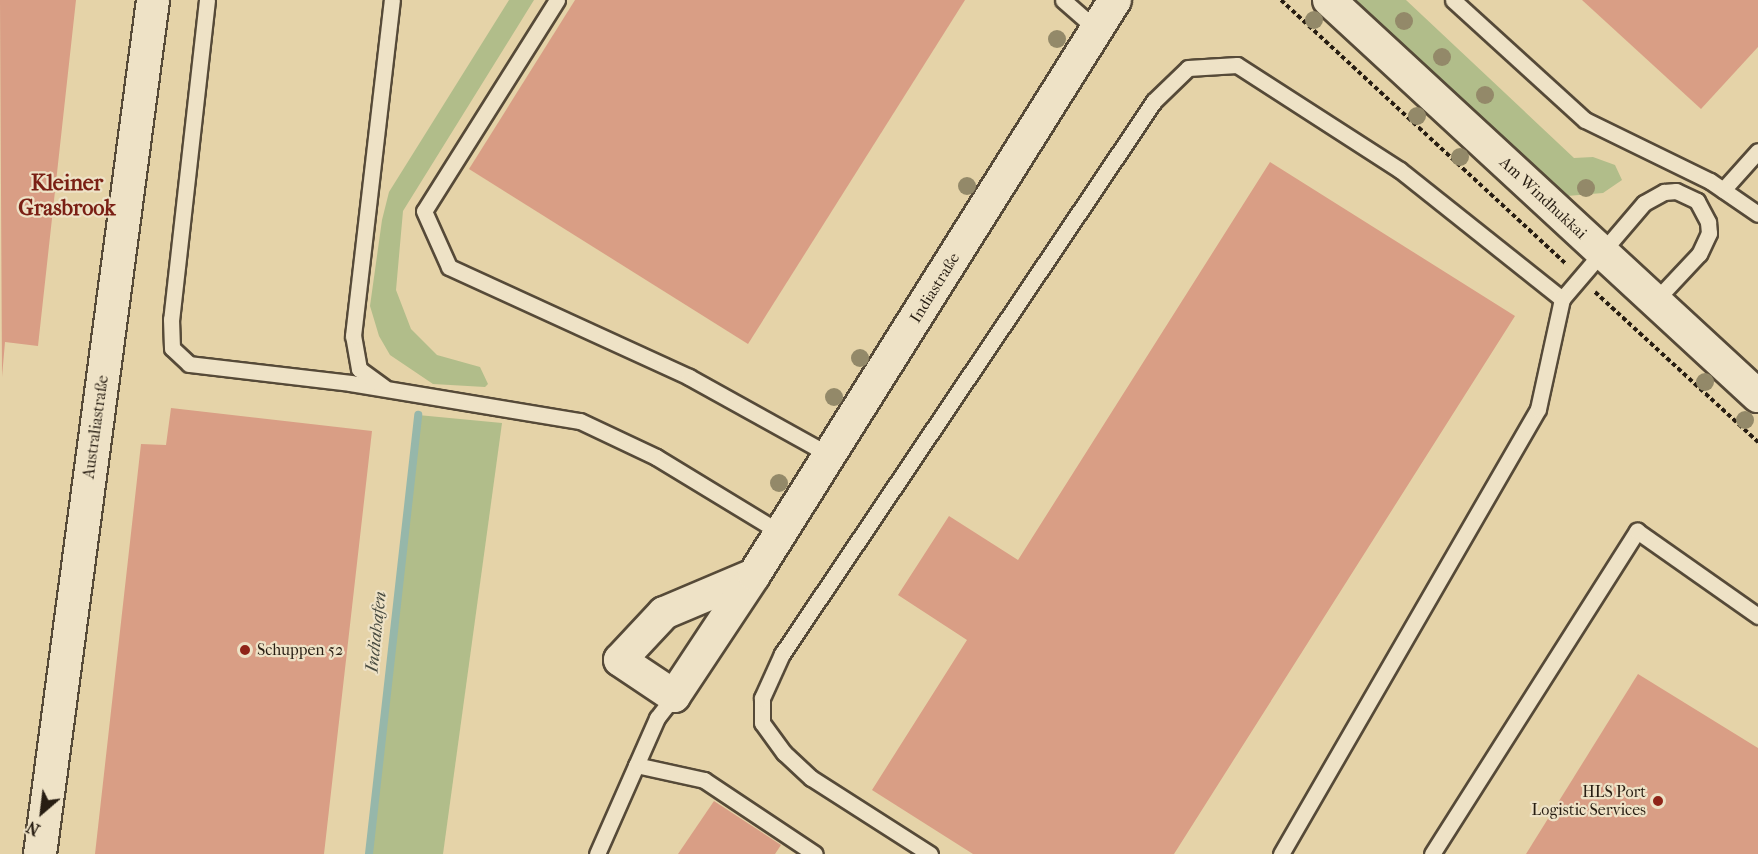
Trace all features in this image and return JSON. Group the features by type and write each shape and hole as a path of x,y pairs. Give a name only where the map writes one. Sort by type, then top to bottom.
{"street":[{"name":"Australiastraße","path":"40,854 153,0"},
{"name":"Indiastraße","path":"674,696 781,534 1115,0"},
{"name":"Am Windhukkai","path":"1329,0 1758,396"},
{"path":"674,696 620,660 664,613 754,575"}],"lane":[{"path":"207,0 171,319 172,348 189,364 386,388 580,421 656,456 781,534"},
{"path":"386,388 359,369 353,336 392,0"},
{"path":"557,0 424,211 449,267 689,377 830,455"},
{"path":"1063,0 1096,29"},
{"path":"1453,0 1585,120 1710,181 1758,214"},
{"path":"930,854 811,778 784,753 762,723 762,698 783,654 1154,101 1188,68 1237,65 1400,170 1562,299"},
{"path":"1723,190 1758,151"},
{"path":"1697,201 1710,181"},
{"path":"1281,854 1538,409 1562,299 1600,252 1653,196 1676,191 1697,201 1708,222 1706,245 1655,301"},
{"path":"1432,854 1637,531 1758,616"},
{"path":"597,854 657,718 674,696"},
{"path":"636,765 704,780 815,854"}],"path":[{"path":"1281,0 1758,442"}],"green space":[{"path":"509,0 534,0 403,211 396,290 411,329 437,355 480,367 488,384 485,387 433,384 390,355 379,336 370,306 382,220 389,192"},
{"path":"1354,0 1406,0 1574,158 1593,157 1615,165 1622,180 1603,193 1567,196"},
{"path":"418,415 502,423 443,854 371,854"}],"building":[{"path":"0,0 76,0 38,346 5,342 2,377"},
{"path":"575,0 965,0 748,344 469,169"},
{"path":"1582,0 1758,0 1758,47 1701,109"},
{"path":"1270,162 1515,316 1174,854 973,854 872,790 967,640 898,595 949,516 1018,560"},
{"name":"Schuppen 52","path":"171,408 372,431 324,854 95,854 141,444 166,445"},
{"name":"HLS Port Logistic Services","path":"1638,674 1758,748 1758,854 1526,854"},
{"path":"714,801 781,845 775,854 678,854"}],"waterway":[{"name":"Indiahafen","path":"369,854 418,415"}],"place":[{"name":"Schuppen 52","path":"245,650"},
{"name":"HLS Port Logistic Services","path":"1658,801"}],"district":[{"name":"Kleiner Grasbrook","path":"67,196"}]}
